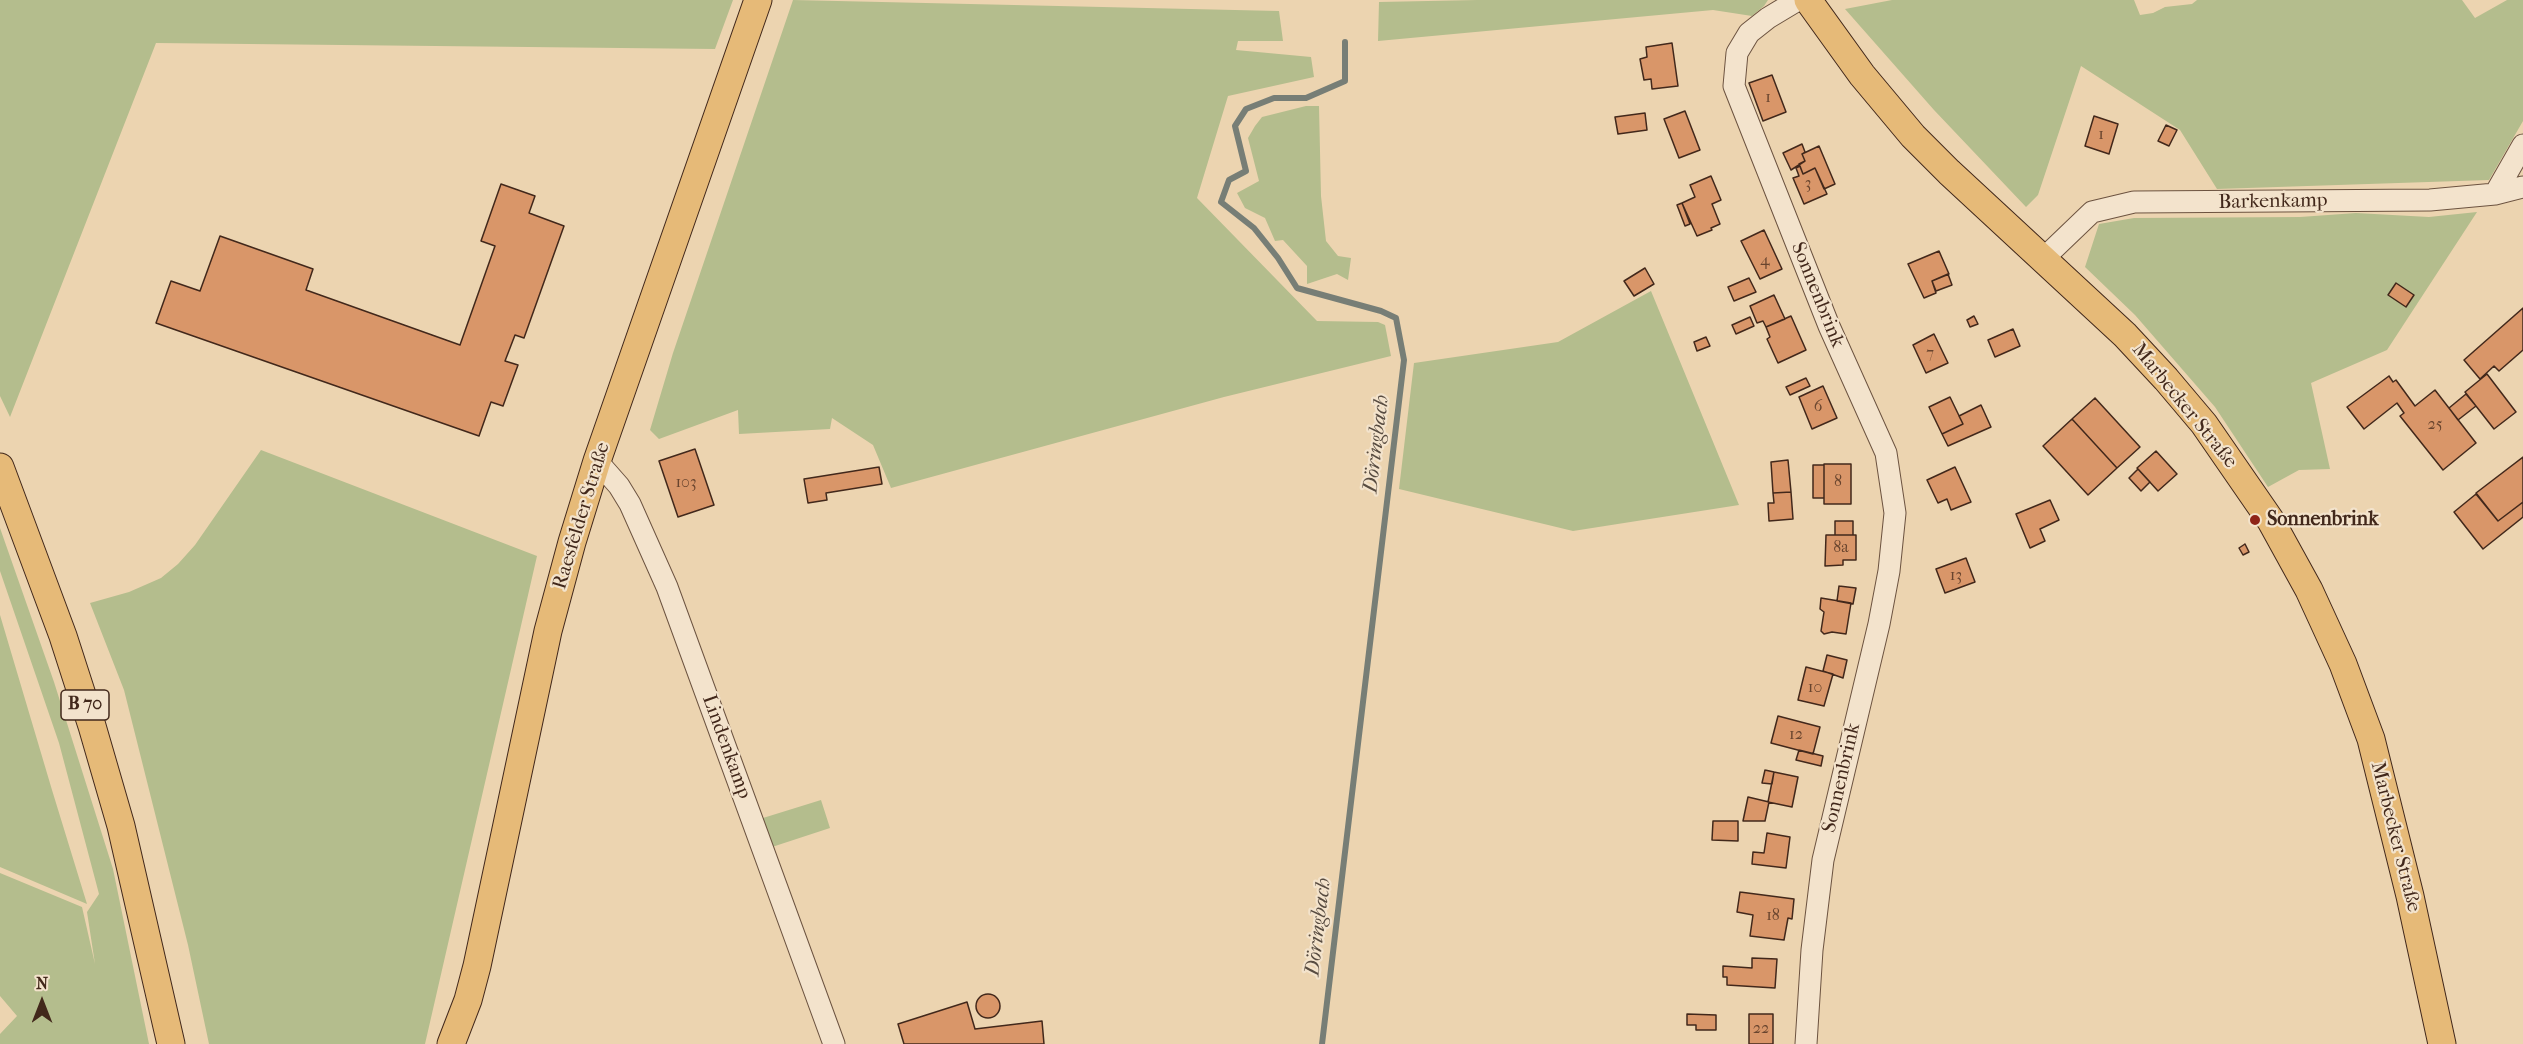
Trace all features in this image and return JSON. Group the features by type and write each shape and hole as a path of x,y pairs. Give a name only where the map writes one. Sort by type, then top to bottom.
{"main road":[{"name":"Raesfelder Straße","path":"451,1044 468,1000 477,966 548,631 597,461 758,0"},
{"name":"Marbecker Straße","path":"1808,0 1862,75 1913,136 2125,335 2204,424 2271,521 2309,590 2343,664 2371,740 2408,886 2442,1044"},
{"name":"B 70","path":"0,467 63,636 92,726 121,826 171,1044"}],"street":[{"name":"Sonnenbrink","path":"1798,0 1768,18 1749,33 1737,53 1734,86 1829,326 1886,453 1895,513 1889,571 1879,624 1823,860 1812,950 1806,1044"},
{"path":"2495,194 2523,144"},
{"name":"Barkenkamp","path":"2043,259 2092,212 2134,202 2430,200 2495,194 2523,188"},
{"name":"Lindenkamp","path":"597,461 619,486 630,504 667,586 834,1044"}],"green space":[{"path":"0,0 733,0 715,49 156,43 10,417 0,396"},
{"path":"793,0 1279,11 1283,41 1238,41 1236,50 1311,57 1314,77 1228,96 1197,198 1317,321 1378,322 1385,325 1391,356 1224,397 891,488 873,445 832,418 830,429 739,434 738,410 659,439 650,430 673,353"},
{"path":"1768,0 1752,16 1713,10 1378,41 1379,2"},
{"path":"1892,0 2134,0 2140,15 2153,13 2165,7 2192,4 2197,0 2462,0 2475,18 2507,0 2523,0 2523,121 2489,180 2217,189 2180,130 2081,66 2038,195 2026,207 1934,110 1845,9"},
{"path":"1306,106 1319,106 1321,196 1326,241 1338,256 1351,258 1348,280 1337,274 1307,284 1307,266 1283,240 1275,241 1265,218 1245,208 1237,193 1259,181 1248,138 1262,117"},
{"path":"2477,212 2387,350 2311,383 2330,469 2299,470 2268,487 2215,407 2135,315 2085,267 2099,224 2134,218 2300,217 2356,213 2429,217"},
{"path":"1651,291 1739,505 1573,531 1399,489 1414,363 1558,342"},
{"path":"261,450 537,556 425,1044 209,1044 188,945 124,690 90,603 129,592 161,578 178,564 195,545"},
{"path":"0,528 54,682 113,869 149,1044 0,1044 0,1034 17,1016 0,996 0,873 82,907 95,964 87,912 99,894 59,743 0,571"},
{"path":"0,615 52,790 87,904 0,867"},
{"path":"821,800 830,828 772,847 763,818"}],"building":[{"path":"1672,43 1678,86 1652,89 1651,79 1644,80 1640,59 1647,57 1646,47"},
{"path":"1772,75 1786,112 1763,121 1749,83"},
{"path":"1685,111 1700,150 1679,158 1664,119"},
{"path":"1645,113 1647,130 1618,134 1615,117"},
{"path":"2094,116 2118,124 2109,154 2085,146"},
{"path":"2166,125 2177,130 2169,146 2158,141"},
{"path":"1802,144 1805,161 1791,170 1783,153"},
{"path":"1819,146 1835,184 1824,189 1815,168 1803,174 1799,164 1805,161 1802,154"},
{"path":"1800,166 1803,174 1815,168 1827,194 1804,204 1793,178 1799,176 1796,168"},
{"path":"1711,176 1721,200 1712,204 1720,224 1697,236 1682,203 1695,197 1690,185"},
{"path":"501,184 535,196 529,213 564,226 524,338 515,335 505,361 518,365 503,406 491,402 479,436 156,323 171,281 200,291 220,236 313,269 306,290 460,345 495,246 481,241"},
{"path":"1682,203 1690,224 1685,226 1677,205"},
{"path":"1764,230 1782,269 1760,279 1741,241"},
{"path":"1939,251 1949,274 1932,281 1936,293 1924,298 1908,264"},
{"path":"1645,268 1654,284 1634,296 1624,281"},
{"path":"1948,274 1952,285 1936,291 1932,281"},
{"path":"1749,278 1756,292 1734,301 1728,287"},
{"path":"2396,283 2414,295 2406,307 2388,295"},
{"path":"1774,295 1785,319 1766,327 1763,321 1757,323 1750,306"},
{"path":"2523,308 2523,350 2499,371 2494,366 2480,379 2464,360"},
{"path":"1791,316 1806,350 1778,363 1767,339 1770,337 1766,327"},
{"path":"1974,316 1978,324 1970,327 1967,320"},
{"path":"1750,317 1754,326 1736,334 1732,325"},
{"path":"2013,329 2020,346 1995,357 1988,340"},
{"path":"1934,334 1948,363 1926,373 1913,345"},
{"path":"1706,337 1710,346 1697,351 1694,342"},
{"path":"2487,374 2516,412 2494,429 2465,392"},
{"path":"2389,376 2393,382 2396,380 2415,406 2435,390 2476,443 2443,470 2400,416 2404,413 2397,403 2364,429 2347,407"},
{"path":"1806,378 1810,386 1790,395 1786,387"},
{"path":"1823,386 1837,418 1812,429 1799,397"},
{"path":"2466,394 2476,406 2458,420 2449,408"},
{"path":"1950,397 1963,424 1942,434 1929,407"},
{"path":"2095,398 2140,447 2117,468 2072,419"},
{"path":"1981,405 1991,427 1948,446 1942,434 1963,424 1959,416"},
{"path":"2072,419 2117,468 2088,495 2043,446"},
{"path":"695,449 714,505 678,517 659,461"},
{"path":"2156,451 2177,474 2158,491 2137,468"},
{"path":"2523,457 2523,502 2498,521 2476,493"},
{"path":"1788,460 1791,492 1773,493 1771,462"},
{"path":"1824,464 1851,464 1851,504 1824,504"},
{"path":"1813,465 1824,465 1824,498 1813,498"},
{"path":"879,467 882,484 826,493 827,500 808,503 804,479"},
{"path":"1955,467 1971,502 1951,510 1947,499 1938,503 1927,480"},
{"path":"2138,469 2150,482 2141,491 2129,478"},
{"path":"1791,492 1793,519 1769,521 1768,503 1774,503 1773,493"},
{"path":"2476,494 2498,521 2523,502 2523,517 2483,549 2454,512"},
{"path":"2050,500 2059,520 2040,529 2045,541 2030,548 2016,514"},
{"path":"1835,521 1853,521 1853,535 1835,535"},
{"path":"1826,535 1856,535 1856,560 1843,560 1843,565 1825,566"},
{"path":"2245,544 2249,552 2243,555 2239,548"},
{"path":"1966,558 1975,582 1945,593 1936,569"},
{"path":"1839,586 1856,588 1853,604 1837,601"},
{"path":"1821,598 1851,603 1846,634 1832,632 1824,634 1821,631 1824,612 1820,609"},
{"path":"1827,655 1847,660 1843,678 1823,671"},
{"path":"1806,667 1833,674 1824,706 1798,700"},
{"path":"1778,716 1820,727 1813,754 1771,743"},
{"path":"1799,750 1823,756 1821,766 1796,760"},
{"path":"1765,770 1774,772 1772,784 1762,783"},
{"path":"1774,772 1798,777 1792,807 1768,802"},
{"path":"1748,797 1769,802 1765,821 1743,821"},
{"path":"1713,821 1738,821 1738,841 1712,840"},
{"path":"1767,833 1790,837 1786,868 1752,864 1753,852 1764,853"},
{"path":"1740,892 1794,899 1792,919 1788,918 1784,940 1750,936 1753,915 1737,912"},
{"path":"1752,958 1777,959 1775,988 1727,985 1727,977 1723,977 1723,966 1752,968"},
{"path":"988,994 997,997 1000,1006 997,1015 988,1018 979,1015 976,1006 979,997"},
{"path":"967,1002 975,1029 1042,1021 1044,1044 904,1044 898,1024"},
{"path":"1687,1014 1716,1015 1716,1030 1696,1030 1696,1025 1687,1025"},
{"path":"1749,1014 1773,1014 1773,1044 1749,1044"}],"waterway":[{"name":"Döringbach","path":"1322,1044 1404,360 1396,318 1381,311 1297,288 1278,258 1254,228 1221,202 1229,180 1246,171 1235,126 1246,109 1274,98 1306,98 1345,81 1345,42"}],"place":[{"name":"Sonnenbrink","path":"2255,520"}]}
